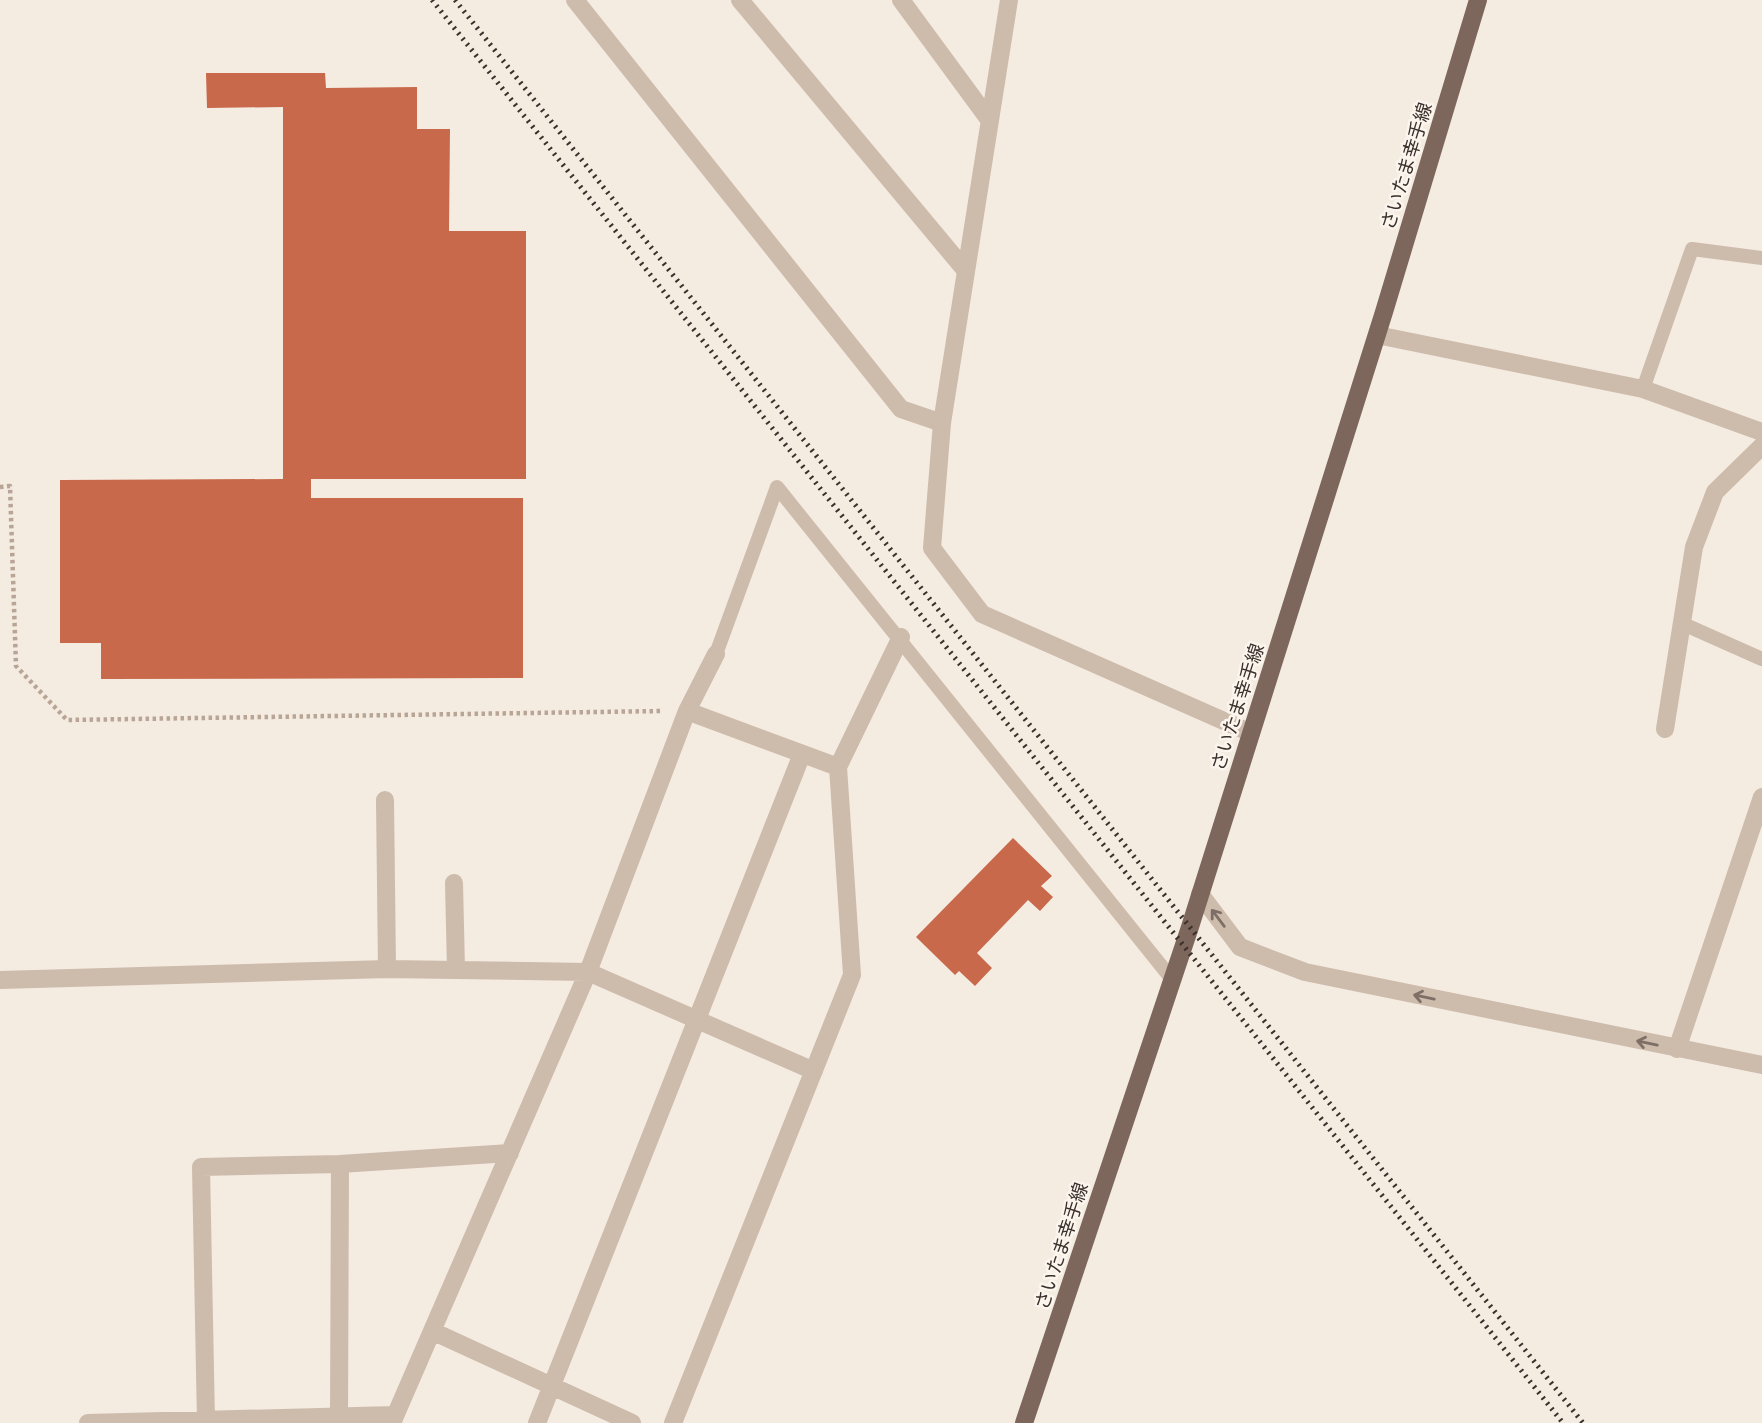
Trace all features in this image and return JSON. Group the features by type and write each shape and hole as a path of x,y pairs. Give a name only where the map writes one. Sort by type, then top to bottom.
{"main road":[{"name":"さいたま幸手線","path":"1024,1423 1200,894 1377,335 1478,0"}],"street":[{"path":"575,0 901,410 942,423"},
{"path":"740,0 966,271"},
{"path":"901,0 990,121"},
{"path":"1009,0 942,423 932,548 982,614 1251,733"},
{"path":"1377,335 1643,389 1762,432"},
{"path":"1665,729 1694,547 1715,492 1762,446"},
{"path":"673,1423 852,975 838,767 901,637"},
{"path":"88,1423 339,1417 394,1419 588,972 687,711 716,654"},
{"path":"687,711 838,767"},
{"path":"537,1423 699,1021 802,754"},
{"path":"1677,1049 1762,797"},
{"path":"385,800 387,969"},
{"path":"454,883 456,970"},
{"path":"1200,894 1240,947 1305,972 1762,1065"},
{"path":"0,980 387,969 588,972 814,1071"},
{"path":"206,1422 201,1167 341,1164 510,1153"},
{"path":"339,1417 341,1164"},
{"path":"432,1331 632,1423"}],"lane":[{"path":"1643,389 1692,249 1762,258"},
{"path":"716,654 777,487 901,637 1171,978"},
{"path":"1681,623 1762,659"}],"path":[{"path":"0,486 10,486 16,666 67,720 687,711"}],"building":[{"path":"206,73 325,73 326,88 417,87 417,129 450,129 449,231 526,231 526,479 311,479 311,498 523,498 523,678 101,679 101,643 60,643 60,480 283,479 283,107 207,108"},
{"path":"1013,838 1052,876 1041,886 1053,897 1040,911 1028,900 977,953 992,968 975,986 959,971 955,975 916,937"}],"railway":[{"path":"432,0 1563,1423"},
{"path":"455,0 1583,1423"}]}
